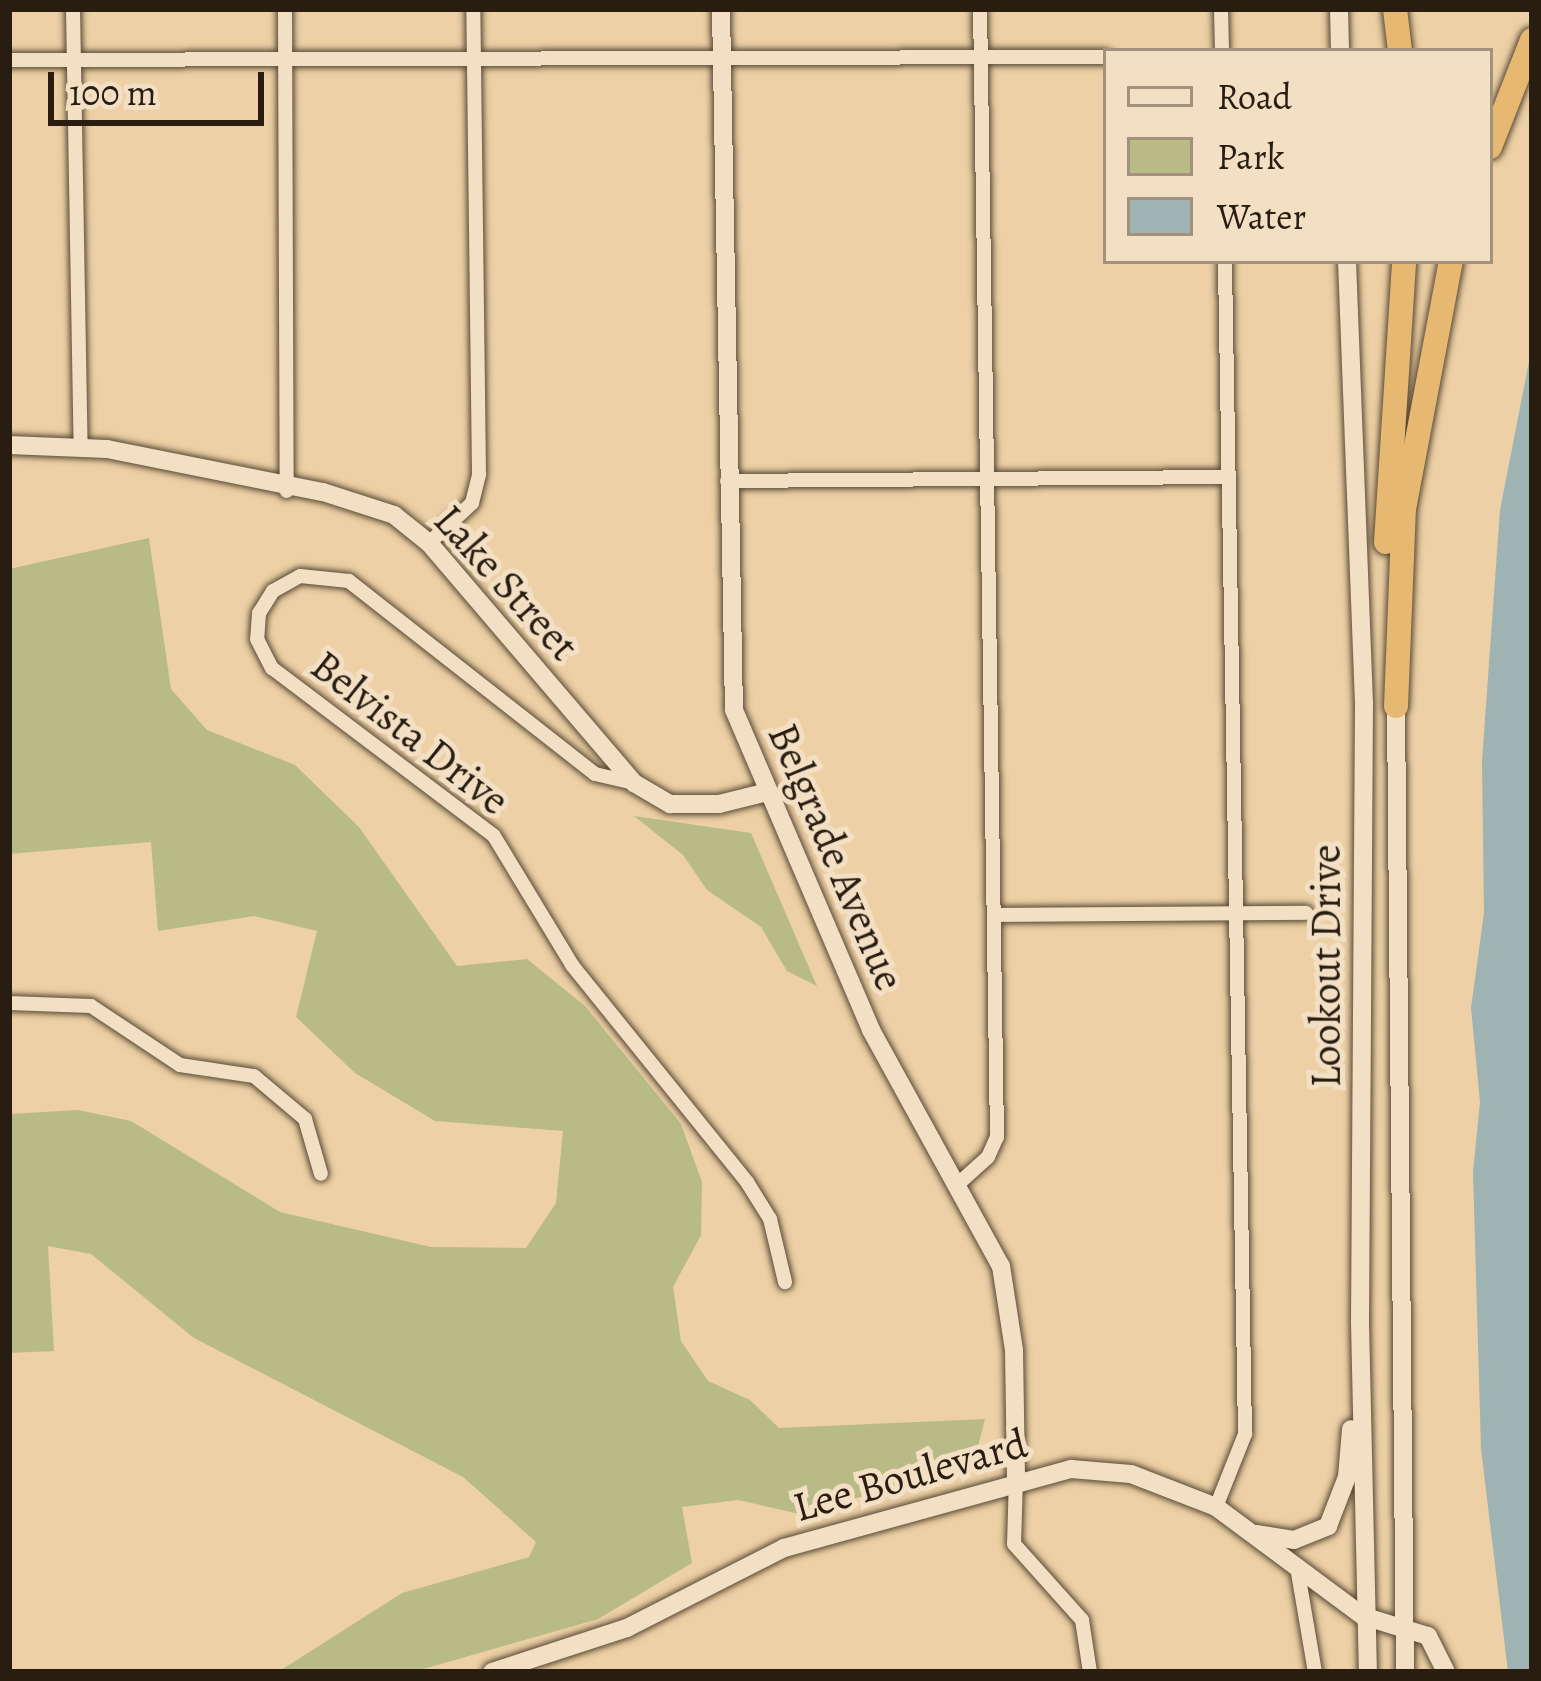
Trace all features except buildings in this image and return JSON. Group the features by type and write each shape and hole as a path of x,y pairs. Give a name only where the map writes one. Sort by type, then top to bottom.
{"highway":[{"path":"1395,9 1400,48"},
{"path":"1493,139 1532,40"},
{"path":"1396,706 1384,580 1404,264"},
{"path":"1396,706 1404,509 1450,264"}],"main road":[{"name":"Belgrade Avenue","path":"721,9 729,676 767,792 871,1030 1001,1265 1014,1350 1016,1478"},
{"path":"1339,9 1340,48"},
{"name":"Lookout Drive","path":"1347,264 1364,704 1360,1323 1368,1672"},
{"name":"Lake Street","path":"9,445 81,446 287,491 365,502 429,543 634,783 670,804 719,804 767,792"},
{"name":"Lookout Drive","path":"1396,706 1405,1672"},
{"path":"1252,1534 1312,1536 1339,1508 1360,1323"},
{"name":"Lee Boulevard","path":"492,1672 627,1628 784,1547 1016,1478 1071,1469 1131,1474 1216,1508 1364,1616 1402,1624"},
{"path":"1402,1624 1428,1636 1446,1672"}],"street":[{"path":"73,9 81,446"},
{"path":"285,9 287,491"},
{"path":"429,543 472,502 479,474 472,9"},
{"path":"958,1184 988,1157 997,1137 982,480 980,9"},
{"path":"1221,9 1222,48"},
{"path":"9,60 1103,57"},
{"path":"1216,1508 1245,1434 1225,264"},
{"path":"727,481 1229,477"},
{"name":"Belvista Drive","path":"634,783 595,774 349,581 300,576 273,592 259,613 257,639 272,668 494,836 572,965 747,1182 770,1219 784,1282"},
{"path":"994,915 1306,913"},
{"path":"9,1004 91,1006 180,1065 254,1076 305,1119 321,1174"},
{"name":"Belgrade Avenue","path":"1016,1478 1014,1544 1082,1620 1090,1672"},
{"path":"1297,1568 1315,1672"}],"green space":[{"path":"149,538 171,689 207,730 295,765 359,827 457,966 527,959 585,1006 681,1124 702,1182 701,1235 673,1287 681,1341 708,1381 750,1400 779,1428 985,1419 973,1465 800,1514 738,1500 682,1507 692,1563 598,1619 413,1672 278,1672 402,1593 529,1557 536,1542 463,1477 194,1338 91,1254 48,1246 54,1351 9,1353 9,1114 78,1110 131,1121 280,1212 431,1247 526,1248 556,1203 563,1131 435,1121 355,1073 296,1017 317,931 254,916 158,931 151,842 9,854 9,569"},
{"path":"634,816 751,833 817,986 787,971 761,927 707,890 683,855"}],"water":[{"path":"1532,346 1532,1672 1508,1672 1481,1449 1473,1172 1480,1102 1471,1008 1484,913 1482,761 1500,510"}]}
